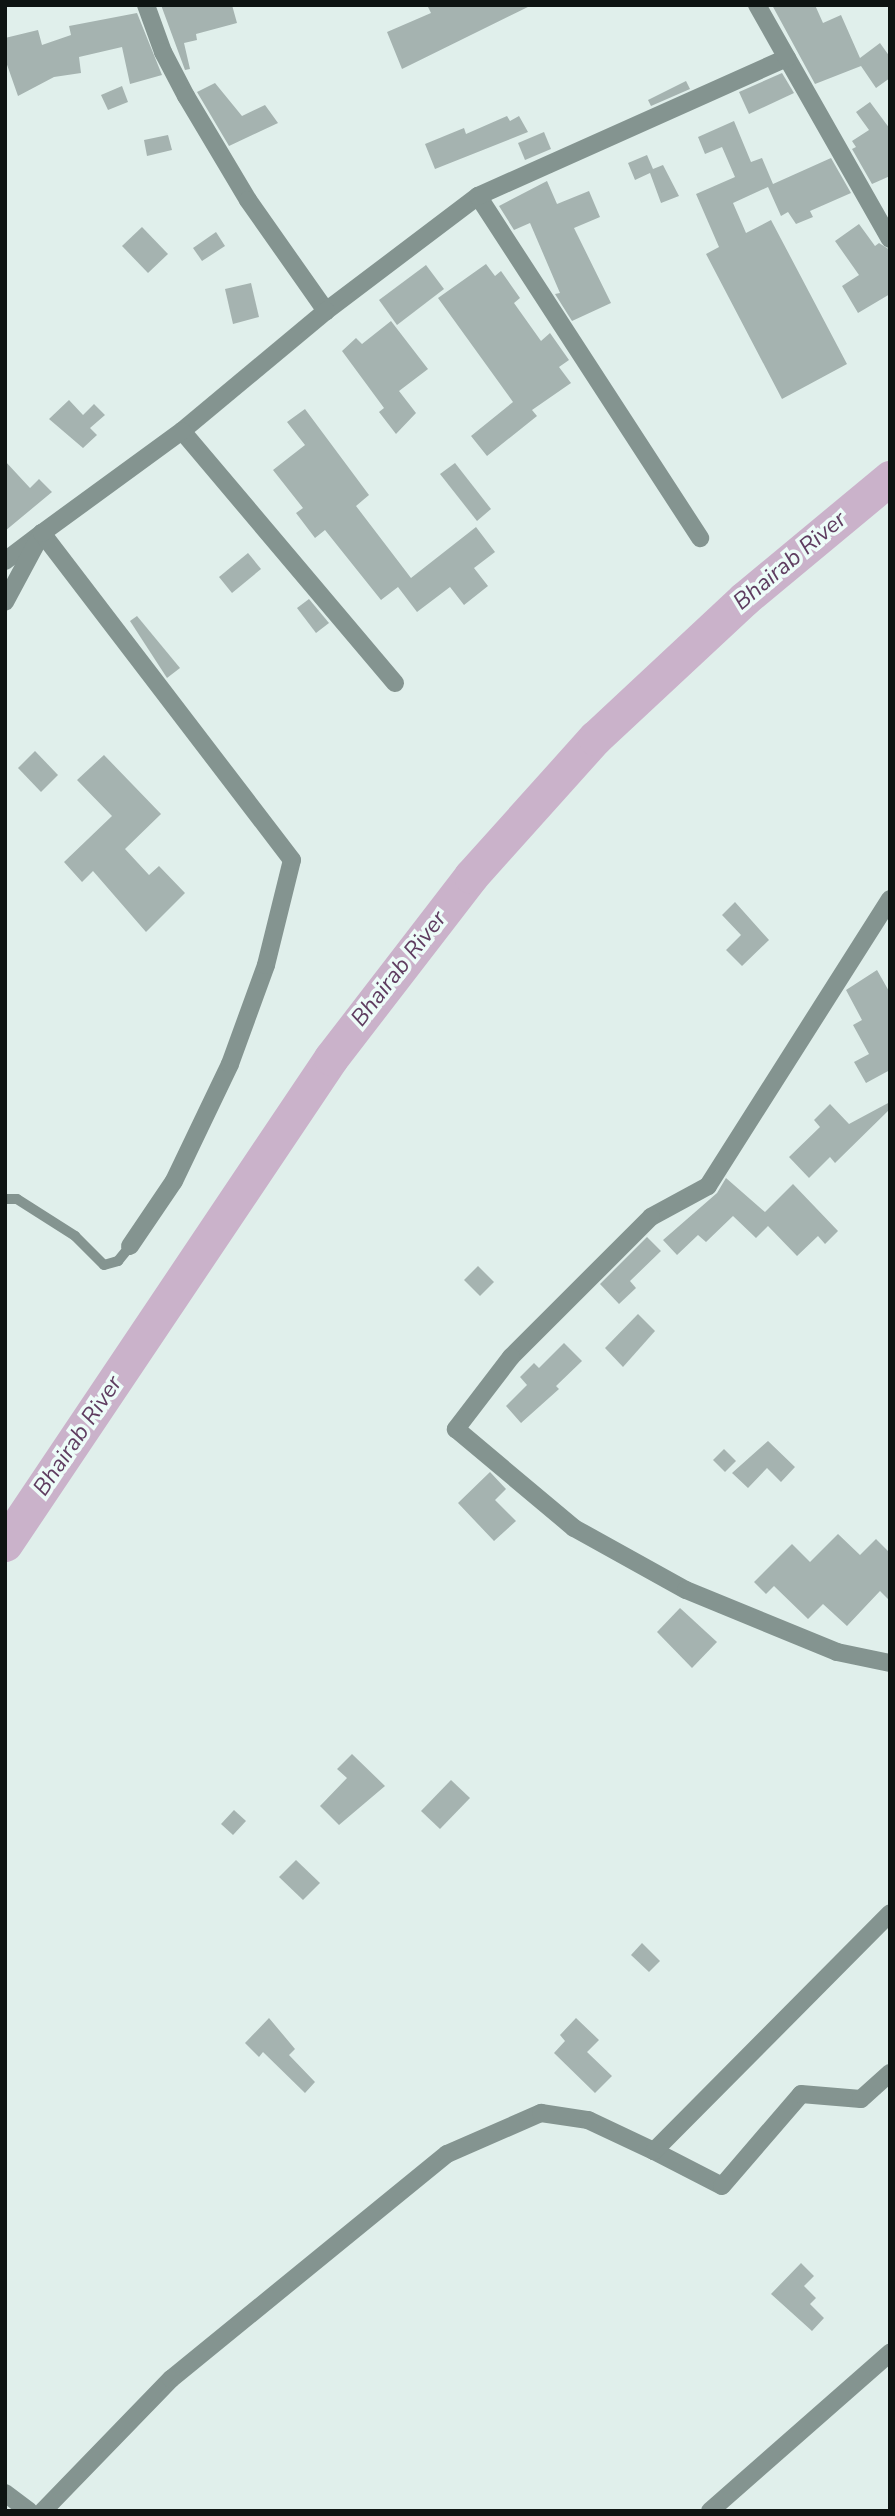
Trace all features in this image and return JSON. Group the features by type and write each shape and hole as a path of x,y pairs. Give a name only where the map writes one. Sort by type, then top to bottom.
{"street":[{"path":"146,5 163,52 186,96 248,200 326,311"},
{"path":"757,5 890,239"},
{"path":"5,561 182,431 326,311 478,196 787,58"},
{"path":"478,196 699,538"},
{"path":"182,431 395,683"},
{"path":"5,601 42,533"},
{"path":"42,533 292,860 266,965 230,1064 174,1181 130,1246"},
{"path":"890,899 708,1186 650,1217 511,1357 456,1429 574,1528 686,1590 838,1652 890,1663"},
{"path":"654,2151 890,1913"},
{"path":"43,2511 171,2379 447,2154 541,2113 588,2120 722,2186 802,2094 860,2099 890,2073"},
{"path":"710,2511 890,2353"},
{"path":"5,2493 29,2511"}],"lane":[{"path":"5,1199 17,1199 75,1236 104,1265 118,1261 130,1246"}],"building":[{"path":"161,5 232,5 237,23 196,34 197,40 184,43 190,69 185,70"},
{"path":"427,5 532,5 402,69 387,32 431,13"},
{"path":"772,5 815,5 823,23 841,15 860,58 880,43 890,57 890,78 876,88 861,66 815,84"},
{"path":"137,13 162,75 130,84 122,47 79,57 81,73 54,77 18,96 5,59 5,38 38,30 42,45 71,35 69,26"},
{"path":"782,73 794,93 749,114 739,92"},
{"path":"686,81 690,89 651,106 648,100"},
{"path":"215,83 242,116 265,105 278,123 229,146 197,92"},
{"path":"122,86 128,102 108,110 101,95"},
{"path":"870,102 890,129 890,176 872,184 852,149 856,147 852,141 869,130 856,112"},
{"path":"507,116 510,121 519,116 528,132 435,169 425,144 464,128 466,134"},
{"path":"734,121 751,162 762,158 773,184 831,158 851,193 810,211 813,217 796,224 788,212 781,216 768,187 733,203 746,233 771,220 847,364 782,399 706,254 719,247 696,194 735,177 722,147 705,154 698,137"},
{"path":"544,132 551,149 525,160 518,143"},
{"path":"168,135 172,150 147,156 144,140"},
{"path":"647,155 653,169 663,165 679,196 661,203 650,173 635,180 628,163"},
{"path":"547,181 557,204 589,191 600,217 574,228 611,303 572,321 555,294 560,293 530,223 514,230 499,206"},
{"path":"859,224 875,246 879,243 890,250 890,294 858,313 842,286 859,275 835,241"},
{"path":"142,227 168,254 148,273 122,246"},
{"path":"216,232 225,246 202,261 193,248"},
{"path":"486,264 495,276 501,271 520,298 514,303 541,341 550,333 569,360 559,367 571,383 532,410 537,416 487,456 471,436 513,402 438,298"},
{"path":"426,265 444,289 397,325 379,300"},
{"path":"251,283 259,317 233,324 225,289"},
{"path":"391,321 428,369 399,391 416,413 396,434 379,412 384,408 342,351 356,338 362,344"},
{"path":"69,400 83,415 94,404 105,415 90,428 97,435 83,448 49,419"},
{"path":"305,409 369,495 356,506 411,578 476,527 495,552 474,568 488,586 464,605 450,587 417,612 398,587 381,600 325,530 315,538 296,513 303,508 273,470 305,445 287,422"},
{"path":"5,461 30,488 39,479 52,492 5,531"},
{"path":"455,463 491,509 477,521 440,474"},
{"path":"248,553 261,569 232,593 219,577"},
{"path":"309,599 329,623 316,633 297,608"},
{"path":"137,616 180,668 167,678 130,621"},
{"path":"35,751 58,775 41,792 18,768"},
{"path":"104,755 161,814 125,849 149,875 159,866 185,893 146,932 93,871 82,882 64,862 112,816 77,780"},
{"path":"735,902 769,940 742,966 726,950 741,935 722,915"},
{"path":"877,970 890,993 890,1070 866,1083 854,1062 869,1054 853,1025 862,1020 846,990"},
{"path":"890,1102 890,1109 835,1163 830,1157 809,1178 789,1157 820,1127 814,1120 830,1104 849,1124"},
{"path":"726,1178 765,1212 793,1184 838,1231 825,1244 818,1236 797,1256 768,1226 756,1238 733,1216 706,1242 698,1235 677,1255 663,1240 717,1193"},
{"path":"647,1237 661,1251 630,1281 636,1288 619,1304 600,1284"},
{"path":"478,1266 494,1282 480,1296 464,1280"},
{"path":"638,1314 655,1331 623,1367 605,1348"},
{"path":"564,1343 582,1361 556,1386 559,1389 521,1423 506,1406 527,1385 520,1377 534,1363 539,1368"},
{"path":"768,1441 795,1467 781,1482 767,1468 748,1488 732,1473"},
{"path":"724,1449 736,1461 725,1472 713,1460"},
{"path":"490,1472 506,1489 495,1500 516,1521 494,1541 458,1503"},
{"path":"838,1534 860,1555 876,1539 890,1553 890,1601 880,1591 847,1626 823,1604 808,1619 774,1586 766,1594 754,1582 792,1544 810,1562"},
{"path":"680,1608 717,1642 692,1668 657,1632"},
{"path":"352,1754 385,1786 339,1825 320,1806 347,1778 337,1769"},
{"path":"451,1780 470,1798 440,1829 421,1811"},
{"path":"234,1810 246,1821 233,1835 221,1824"},
{"path":"296,1860 320,1883 303,1900 279,1877"},
{"path":"642,1943 660,1961 649,1972 631,1955"},
{"path":"269,2018 295,2049 289,2055 315,2082 305,2093 263,2052 259,2057 245,2043"},
{"path":"576,2018 599,2040 587,2052 612,2076 595,2093 554,2053 565,2041 560,2035"},
{"path":"801,2263 814,2276 804,2286 816,2298 810,2304 824,2318 812,2331 771,2294"}],"waterway":[{"name":"Bhairab River","path":"5,1544 331,1058 471,876 595,738 744,599 890,478"}]}
